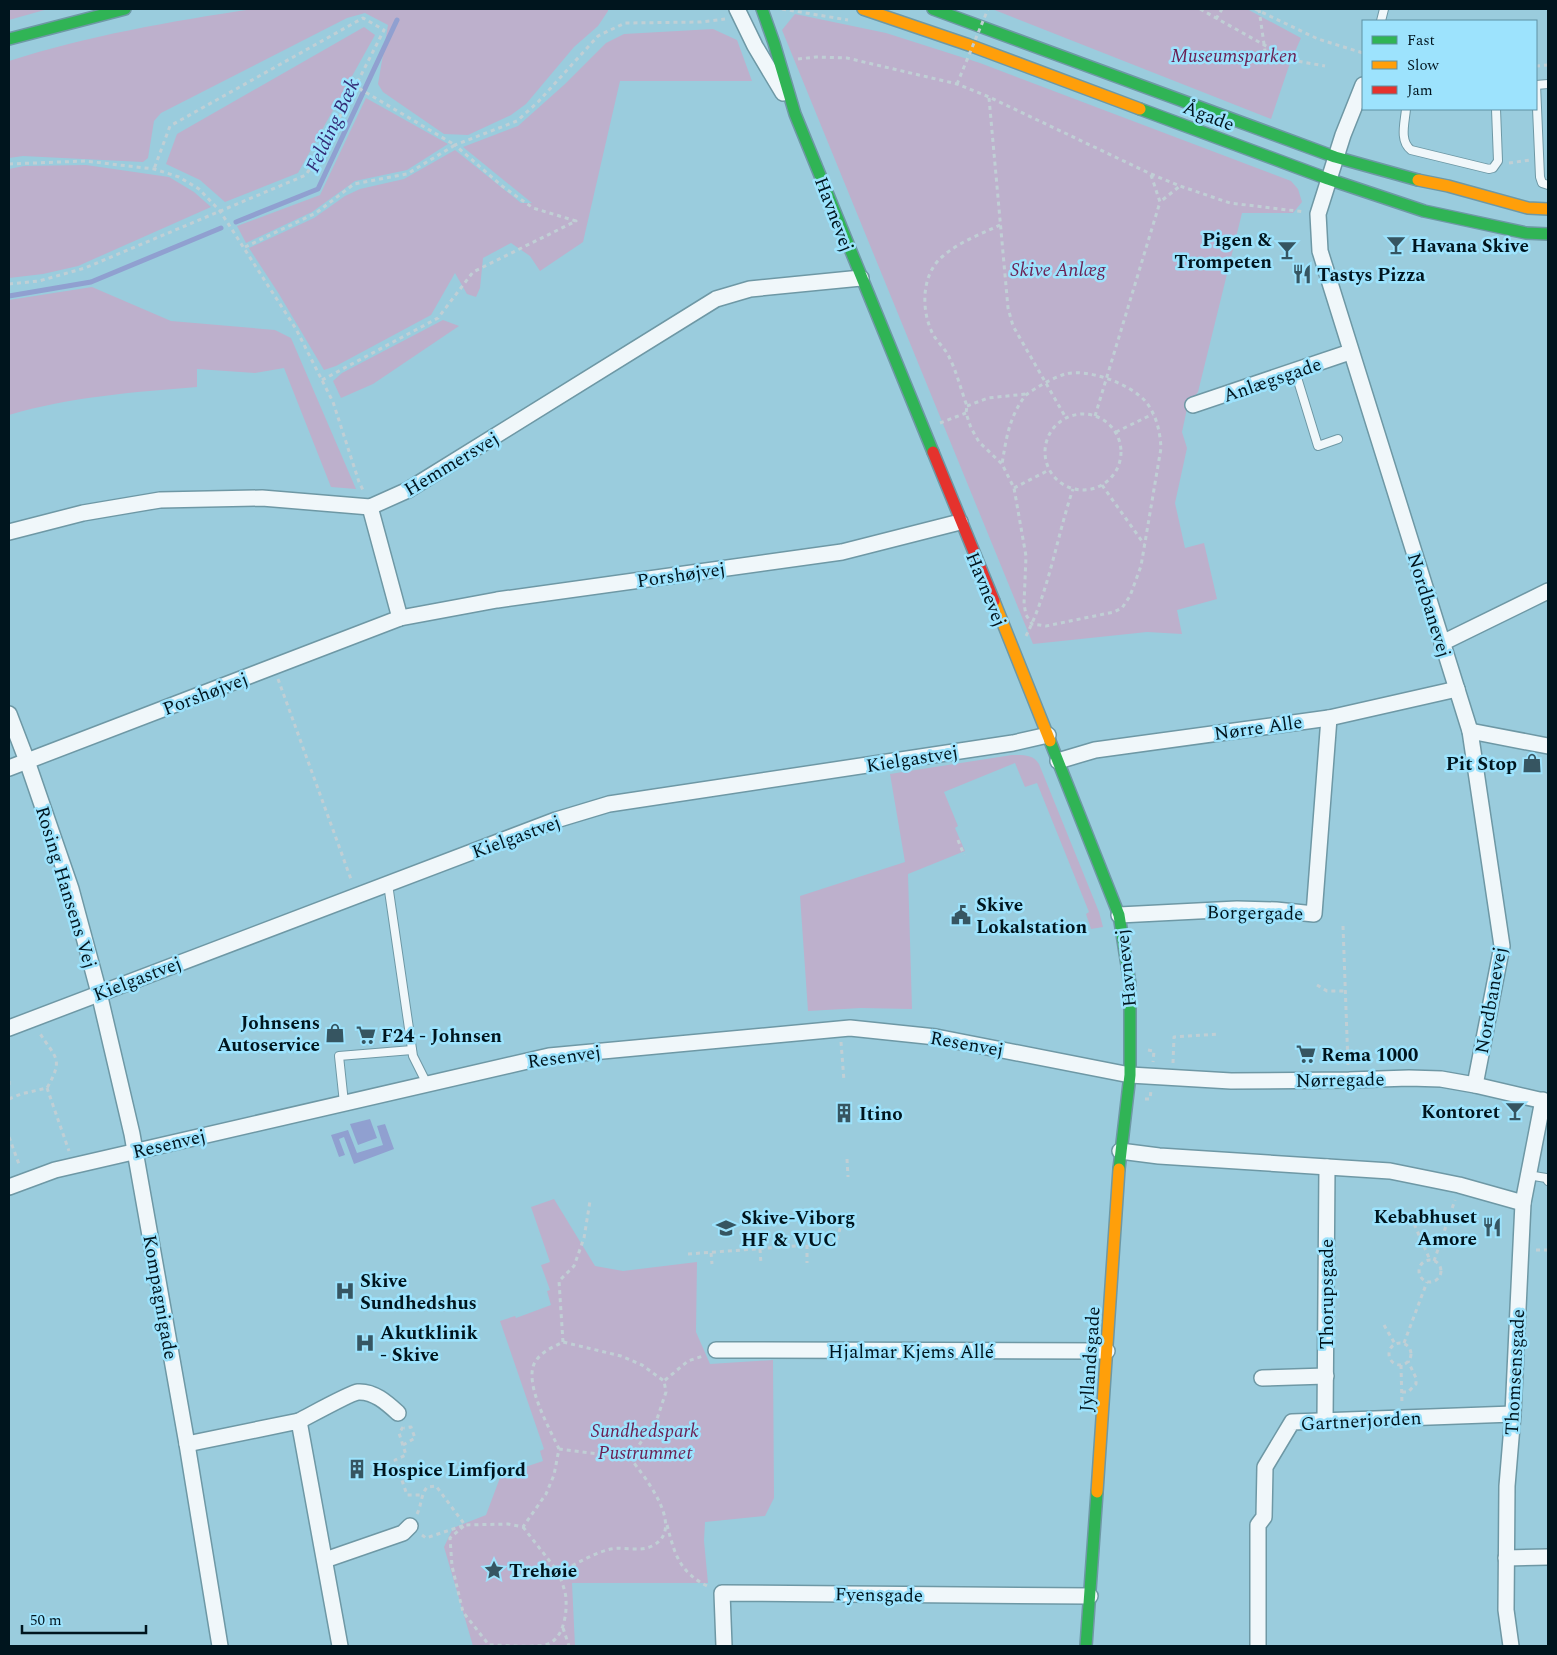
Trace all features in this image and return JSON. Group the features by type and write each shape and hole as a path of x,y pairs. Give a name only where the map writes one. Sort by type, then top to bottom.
{"street":[{"path":"9,39 125,9"},
{"name":"Havnevej","path":"762,9 795,114 860,278 1048,735 1119,915 1130,984 1130,1075"},
{"name":"Ågade","path":"863,9 1023,64 1328,179 1424,211 1526,233 1548,234"},
{"name":"Ågade","path":"933,9 1335,157 1528,208 1548,209"},
{"name":"Havnevej","path":"739,13 755,46 795,114"},
{"name":"Nordbanevej","path":"1362,88 1335,157 1318,214 1320,251 1470,731 1502,946 1476,1084"},
{"name":"Hemmersvej","path":"9,532 83,513 160,500 262,498 370,507 408,490 716,299 750,288 860,278"},
{"name":"Anlægsgade","path":"1193,405 1350,352"},
{"path":"370,507 400,618"},
{"name":"Porshøjvej","path":"9,768 400,618 497,600 842,552 960,522"},
{"path":"1442,643 1548,592"},
{"name":"Nørre Alle","path":"1058,761 1095,750 1329,718 1457,689"},
{"name":"Rosing Hansens Vej","path":"9,714 71,889 99,993 135,1151"},
{"name":"Borgergade","path":"1119,915 1237,909 1276,910 1314,914 1329,718"},
{"path":"1470,731 1548,746"},
{"name":"Kielgastvej","path":"9,1028 556,820 609,804 1014,743 1048,735"},
{"name":"Resenvej","path":"9,1187 55,1170 549,1056 850,1028 936,1037 1130,1075"},
{"name":"Nørregade","path":"1130,1075 1231,1081 1441,1079 1476,1084 1545,1101"},
{"name":"Jyllandsgade","path":"1086,1646 1120,1151 1130,1075"},
{"name":"Thomsensgade","path":"1511,1646 1506,1610 1507,1486 1513,1414 1523,1203 1545,1101"},
{"name":"Kompagnigade","path":"135,1151 187,1444 220,1646"},
{"path":"1120,1151 1159,1156 1390,1171 1459,1185 1523,1203"},
{"name":"Thorupsgade","path":"1325,1421 1327,1167"},
{"name":"Hjalmar Kjems Allé","path":"716,1350 1107,1351"},
{"path":"1262,1378 1326,1376"},
{"path":"187,1444 299,1421 357,1392 372,1394 387,1403 398,1413"},
{"name":"Gartnerjorden","path":"1258,1646 1258,1525 1264,1517 1266,1467 1292,1422 1513,1414"},
{"path":"299,1421 340,1646"},
{"path":"325,1560 403,1533 410,1526"},
{"path":"1506,1558 1548,1557"},
{"path":"722,1593 724,1646"},
{"name":"Fyensgade","path":"722,1593 1090,1596"}],"lane":[{"path":"1537,103 1540,177 1545,184"},
{"path":"1406,110 1404,138 1406,145 1411,150 1483,169 1493,168 1498,161 1496,110"},
{"path":"1295,371 1318,446 1338,439"},
{"path":"388,884 413,1056 427,1084"},
{"path":"344,1103 339,1056 412,1050"},
{"path":"1528,1175 1546,1178 1548,1181"}],"path":[{"path":"957,84 988,9"},
{"path":"1200,9 1291,60 1326,66"},
{"path":"1216,18 1222,9"},
{"path":"1257,9 1265,51"},
{"path":"1257,9 1318,39 1362,52"},
{"path":"245,247 316,213 354,184 407,174 455,145 517,121 538,102 598,36 626,23 701,22 739,13"},
{"path":"9,284 39,281 84,268 306,175 331,134 384,30 363,18 170,126 154,169"},
{"path":"804,60 816,57 846,58 957,84 1180,186 1230,203 1318,214"},
{"path":"322,380 438,318 472,272 576,221 533,208 502,186 455,145 356,87"},
{"path":"989,97 1008,308 1013,326 1066,418"},
{"path":"1493,168 1513,162 1540,158"},
{"path":"9,164 85,161 154,169 179,177 200,189 220,211 245,247 296,329 333,402 359,482 370,507"},
{"path":"1095,416 1160,202 1151,174"},
{"path":"1160,202 1180,186"},
{"path":"1000,225 954,248 942,257 933,269 925,289 924,311 931,332 950,358 967,406 966,413 971,428 979,442 1002,464 1014,488 1026,556 1024,604 1026,615 1032,624 1046,626 1114,612 1122,608 1130,596 1141,566 1161,448 1160,431 1153,414 1145,402 1136,393 1107,378 1081,373 1066,374 1046,382 1027,394 1016,410 1007,431 1002,464"},
{"path":"967,406 988,398 1027,394"},
{"path":"923,430 966,413"},
{"path":"1086,414 1095,416 1107,422 1116,432 1121,444 1121,458 1117,470 1109,480 1098,487 1086,490 1073,489 1055,478 1049,470 1046,446 1049,435 1056,425 1066,418 1086,414"},
{"path":"1116,432 1153,414"},
{"path":"1014,488 1049,470"},
{"path":"1102,484 1144,545"},
{"path":"1036,614 1073,489"},
{"path":"274,667 357,895"},
{"path":"958,840 964,855"},
{"path":"1343,926 1349,1080"},
{"path":"1317,985 1327,991 1345,991"},
{"path":"30,1019 52,1051 57,1062 54,1075 47,1088 66,1142 72,1166"},
{"path":"841,1029 844,1081"},
{"path":"1172,1078 1174,1037 1219,1034"},
{"path":"9,1081 9,1087"},
{"path":"9,1099 47,1088"},
{"path":"9,1137 25,1182"},
{"path":"847,1160 848,1177"},
{"path":"1411,1217 1432,1260 1440,1266 1441,1275 1435,1281 1427,1282 1420,1276 1419,1272 1422,1264 1432,1260 1459,1185"},
{"path":"563,1342 559,1281 574,1266 584,1238 590,1201"},
{"path":"688,1254 836,1243 843,1218"},
{"path":"807,1245 807,1263"},
{"path":"760,1249 761,1264"},
{"path":"711,1252 712,1264"},
{"path":"1404,1343 1427,1282"},
{"path":"1384,1325 1395,1344"},
{"path":"524,1527 546,1494 554,1475 559,1449 533,1389 531,1376 535,1362 544,1352 563,1342 621,1356 642,1365 664,1381 666,1392 657,1419 630,1458"},
{"path":"1404,1343 1410,1349 1411,1358 1401,1365 1396,1365 1390,1359 1390,1350 1395,1344 1404,1343"},
{"path":"664,1381 688,1362 716,1350"},
{"path":"1401,1392 1408,1392 1416,1384 1416,1378 1408,1361"},
{"path":"1401,1365 1402,1418"},
{"path":"398,1413 404,1428"},
{"path":"403,1445 415,1438 411,1428 404,1428 399,1432 406,1455 395,1460 407,1495 421,1495"},
{"path":"559,1449 630,1458 654,1491 680,1565 701,1582 722,1593"},
{"path":"410,1526 421,1506 421,1495 427,1487 436,1486 465,1525"},
{"path":"426,1538 465,1525 508,1524 524,1527 559,1573 566,1599 563,1628 568,1646"},
{"path":"559,1573 609,1549 643,1549 653,1546 662,1538 667,1524"},
{"path":"465,1525 450,1538 452,1566 463,1612 489,1645 546,1645 563,1628"}],"green space":[{"path":"9,9 48,9 9,20"},
{"path":"253,9 608,9 608,11 598,26 574,47 526,104 511,115 468,135 444,134 383,92 378,84 388,25 365,13 347,18 161,113 154,121 148,158 143,162 23,156 9,158 9,61 69,44 130,30"},
{"name":"Museumsparken","path":"992,9 1247,9 1301,38 1290,63 1271,119"},
{"name":"Skive Anlæg","path":"795,14 886,33 980,63 1291,181 1298,189 1302,202 1293,213 1242,213 1198,392 1188,404 1182,432 1187,448 1175,503 1185,548 1204,543 1217,599 1177,610 1182,634 1147,632 1033,644 782,30"},
{"path":"364,27 375,35 298,173 225,202 200,180 166,164 177,134"},
{"path":"713,29 737,40 752,81 620,81 583,242 540,271 530,256 511,243 483,258 480,288 476,297 467,294 455,273 431,315 336,366 324,370 249,248 314,218 345,196 360,189 404,179 455,150 521,203 532,203 463,147 518,126 565,84 606,43 624,34"},
{"path":"366,98 448,144 407,170 355,181 312,212 246,243 237,226 320,195"},
{"path":"86,165 169,177 194,192 211,207 78,266 43,274 9,278 9,169 24,166"},
{"path":"92,287 171,321 275,330 291,338 356,489 331,487 284,368 255,373 197,369 197,387 126,393 78,400 9,415 9,300"},
{"path":"443,320 459,326 373,384 341,398 333,381 342,373"},
{"path":"1012,755 1024,755 1034,758 1039,764 1099,912 1103,927 1091,929 1086,914 1089,912 1037,783 1025,787 1015,763 944,792 958,826 955,828 965,851 908,874 912,1009 861,1008 808,1011 800,896 905,862 890,774"},
{"name":"Sundhedspark Pustrummet","path":"554,1199 595,1266 623,1271 697,1262 696,1332 710,1364 773,1360 774,1498 765,1516 705,1522 704,1541 708,1583 572,1583 575,1646 473,1646 444,1547 453,1528 486,1515 501,1475 543,1461 540,1451 544,1449 500,1321 515,1316 516,1318 551,1305 547,1291 550,1290 541,1265 550,1262 531,1207"}],"water":[{"path":"370,1119 377,1138 358,1145 350,1124"},
{"path":"385,1124 394,1149 354,1164 344,1137 339,1139 345,1155 339,1157 331,1135 348,1130 357,1153 383,1145 377,1126"}],"waterway":[{"name":"Felding Bæk","path":"236,222 318,189 397,20"},
{"name":"Felding Bæk","path":"9,296 91,282 221,228"}],"traffic: fast":[{"path":"9,39 125,9"},
{"path":"762,9 795,114 933,452"},
{"path":"933,9 1335,157 1418,180"},
{"path":"1140,109 1328,179 1424,211 1526,233 1548,234"},
{"path":"1050,741 1119,915 1130,984 1130,1075 1119,1169"},
{"path":"1086,1646 1097,1492"}],"traffic: slow":[{"path":"863,9 969,45 1140,109"},
{"path":"1418,180 1448,186 1528,208 1548,209"},
{"path":"994,601 1050,741"},
{"path":"1097,1492 1119,1169"}],"traffic: jam":[{"path":"933,452 994,601"}],"place":[{"name":"Havana Skive","path":"1396,245"},
{"name":"Pigen & Trompeten","path":"1287,250"},
{"name":"Tastys Pizza","path":"1302,274"},
{"name":"Pit Stop","path":"1532,763"},
{"name":"Skive Lokalstation","path":"961,915"},
{"name":"Johnsens Autoservice","path":"335,1033"},
{"name":"F24 - Johnsen","path":"366,1035"},
{"name":"Rema 1000","path":"1306,1054"},
{"name":"Kontoret","path":"1515,1111"},
{"name":"Itino","path":"844,1113"},
{"name":"Kebabhuset Amore","path":"1492,1227"},
{"name":"Skive-Viborg HF & VUC","path":"726,1228"},
{"name":"Skive Sundhedshus","path":"345,1291"},
{"name":"Akutklinik - Skive","path":"365,1343"},
{"name":"Hospice Limfjord","path":"357,1469"},
{"name":"Trehøie","path":"494,1570"}]}
